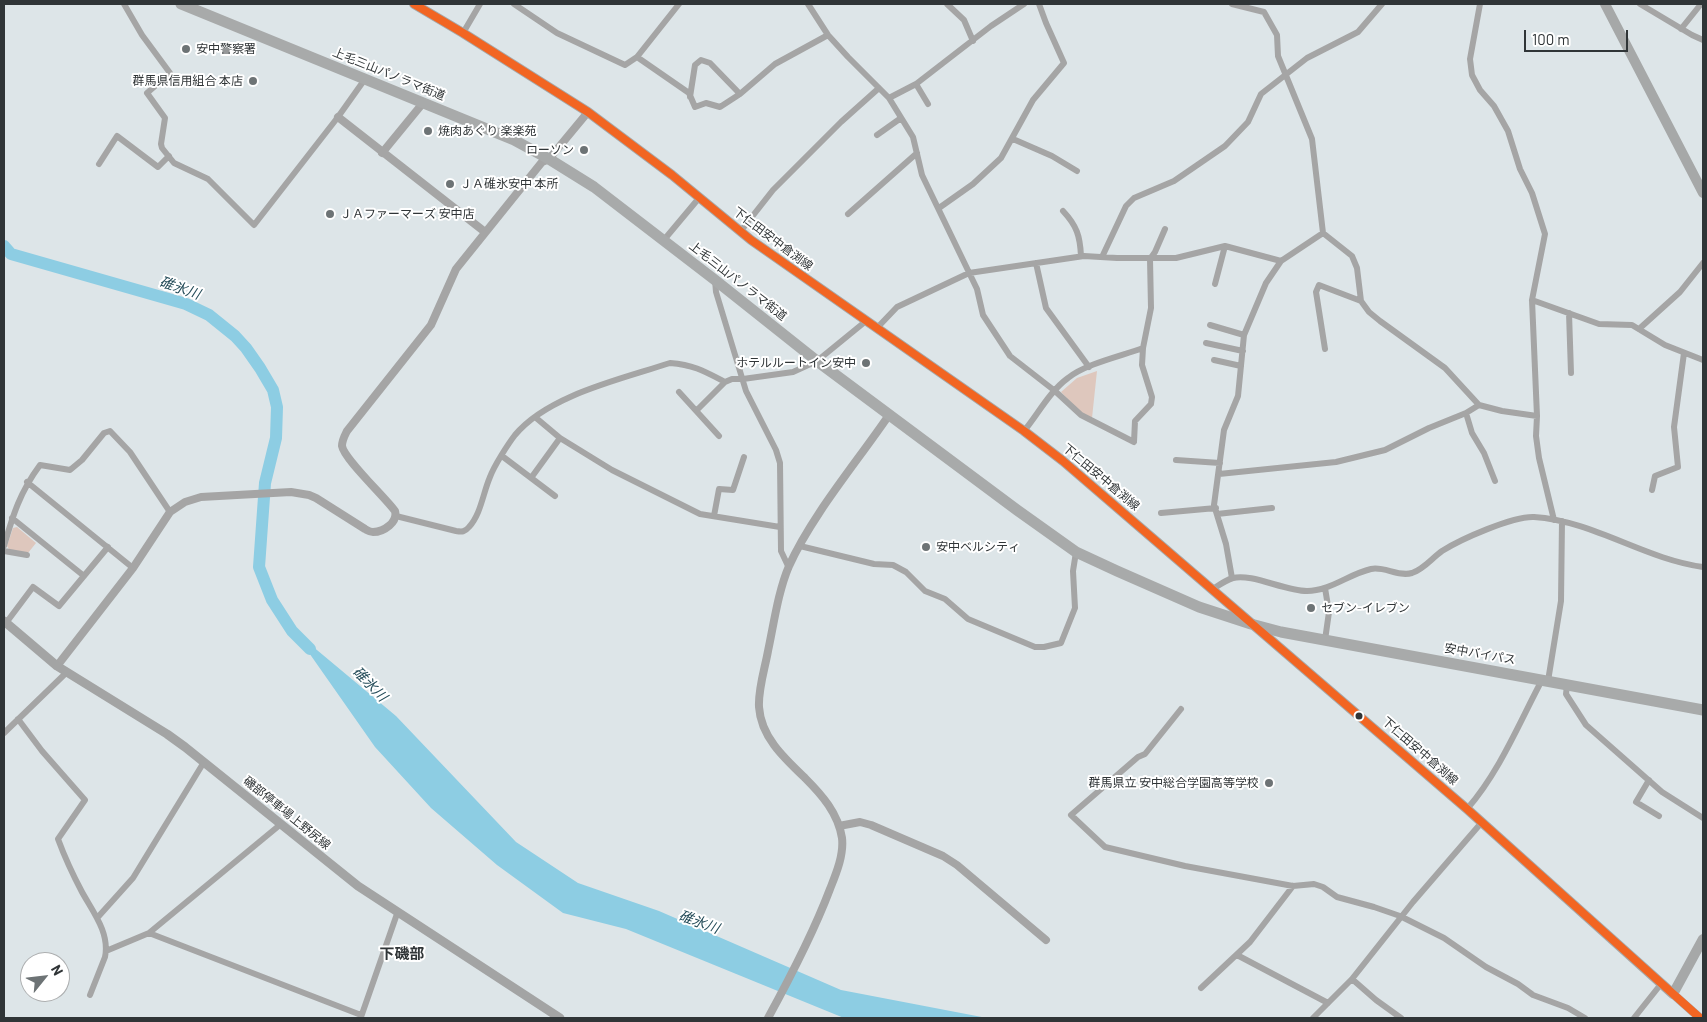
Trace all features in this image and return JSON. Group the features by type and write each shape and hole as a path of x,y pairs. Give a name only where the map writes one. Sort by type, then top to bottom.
{"highway":[{"name":"上毛三山パノラマ街道","path":"181,4 514,140 549,159 594,187 817,361 1076,552 1190,603 1251,624"},
{"name":"安中バイパス","path":"1251,624 1325,640 1703,710"}],"main road":[{"name":"下仁田安中倉渕線","path":"414,4 588,112 651,159 740,232 1024,431 1063,461 1467,808 1673,994"},
{"path":"1605,4 1703,193"},
{"name":"磯部停車場上野尻線","path":"5,622 58,666 167,734 358,886 560,1018"},
{"path":"1700,1018 1673,994 1702,946"}],"street":[{"path":"124,4 142,35 170,73 147,93 165,118 161,144 174,163 208,179 254,225 338,117 365,79"},
{"path":"463,33 480,4"},
{"path":"514,4 558,33 625,65 637,57 679,4"},
{"path":"808,4 828,35 888,98 913,137 922,175 977,289 983,315 1010,356 1055,391 1081,416 1134,442 1135,421 1151,404 1152,397 1142,365 1150,308 1150,259 1165,229"},
{"path":"947,4 964,20 973,41"},
{"path":"888,98 916,84 1024,4"},
{"path":"939,208 973,184 1002,158 1022,118 1064,63 1039,4"},
{"path":"1232,4 1264,12 1277,35 1278,56 1312,139 1323,233 1352,256 1357,268 1362,301 1369,312 1445,368 1479,405 1502,412 1537,416"},
{"path":"1102,257 1126,206 1134,198 1174,181 1226,146 1248,122 1261,94 1307,58 1358,32 1382,4"},
{"path":"1480,4 1470,59 1472,75 1480,90 1494,106 1508,131 1520,169 1532,193 1545,234 1532,300 1537,416 1536,436 1539,458 1554,520"},
{"path":"1640,4 1703,40"},
{"path":"1681,29 1702,5"},
{"path":"637,57 689,94 695,107 706,103 720,107 740,94 775,64 828,35"},
{"path":"690,97 695,65 701,60 710,63 740,94"},
{"path":"916,84 928,104"},
{"path":"740,232 773,190 841,122 879,88"},
{"path":"382,153 423,103"},
{"path":"396,516 391,505 348,458 342,447 347,431 431,325 456,270 542,162 549,159 588,112"},
{"path":"338,117 485,232"},
{"path":"878,135 901,118"},
{"path":"99,164 117,136 158,167 169,156"},
{"path":"1013,139 1052,156 1077,171"},
{"path":"848,214 917,152"},
{"path":"664,241 699,198"},
{"path":"1063,211 1072,220 1080,237 1081,256"},
{"path":"1232,578 1226,544 1214,505 1224,430 1238,396 1244,335 1266,283 1281,261 1323,233"},
{"path":"876,329 897,306 969,273 1081,256 1150,259 1176,258 1225,246 1281,261"},
{"path":"1215,284 1225,246"},
{"path":"1036,263 1046,308 1089,367"},
{"path":"1638,329 1680,292 1703,263"},
{"path":"715,280 716,292 746,391 776,450 780,463 781,551 789,568"},
{"path":"1325,348 1316,292 1319,285 1362,301"},
{"path":"1532,300 1599,324 1627,324 1665,345 1703,360"},
{"path":"1569,313 1571,373"},
{"path":"697,410 725,382 732,379 793,372 817,361 866,322"},
{"path":"1210,324 1244,335"},
{"path":"1206,344 1242,351"},
{"path":"1024,431 1067,378 1089,367 1143,348"},
{"path":"1652,490 1655,476 1678,467 1674,426 1684,352"},
{"path":"1214,360 1241,366"},
{"path":"396,516 463,532 468,529 474,521 490,476 515,434 554,404 573,395 670,363 687,364 725,382"},
{"path":"679,392 719,436"},
{"path":"1219,474 1336,462 1385,450 1466,413 1479,405"},
{"path":"1466,413 1472,433 1484,453 1495,481"},
{"path":"768,1018 802,955 819,918 837,871 842,840 839,826 831,808 820,793 774,746 766,730 759,707 776,613 789,568 800,546 822,510 890,415"},
{"path":"535,417 560,438 612,470 700,514 780,527"},
{"path":"4,546 12,518 27,482 40,465 70,470 82,460 104,433 110,431 130,452 170,512"},
{"path":"531,478 560,438"},
{"path":"502,456 555,496"},
{"path":"714,516 719,489 733,490 744,457"},
{"path":"1176,460 1220,463"},
{"path":"27,482 133,568"},
{"path":"58,666 133,568 170,512 185,502 201,497 291,492 310,495 365,530 373,532 383,530 393,522 396,516"},
{"path":"1161,513 1272,508"},
{"path":"1213,589 1232,578 1243,577 1289,590 1309,591 1325,588 1373,568 1411,573 1422,568 1443,550 1503,523 1517,518 1531,517 1581,525 1683,564 1703,567"},
{"path":"12,518 84,576"},
{"path":"1467,808 1497,766 1545,680 1561,601 1562,521"},
{"path":"800,546 874,564 893,566 906,572 925,591 945,599 968,619 1035,647 1044,647 1061,642 1075,608 1073,571 1076,552"},
{"path":"5,622 33,587 59,606 108,547"},
{"path":"4,552 27,555"},
{"path":"1325,588 1329,612 1325,640"},
{"path":"4,733 67,672"},
{"path":"1567,684 1566,694 1586,725 1662,792 1703,818"},
{"path":"1181,709 1145,754 1138,757 1072,815 1105,847 1185,866 1293,886 1314,884 1323,887 1337,897 1400,916 1444,938 1486,968 1518,984 1533,995 1568,1008 1585,1018"},
{"path":"18,719 42,751 85,800 58,839 65,858 98,917 106,951 90,995"},
{"path":"98,917 133,878 204,762"},
{"path":"1649,780 1636,802 1659,816"},
{"path":"839,826 860,822 944,856 1046,940"},
{"path":"1313,1018 1352,979 1400,916 1482,822"},
{"path":"106,951 149,933 282,824"},
{"path":"1202,988 1250,942 1293,886"},
{"path":"149,933 361,1017 398,912"},
{"path":"1237,954 1328,1003"},
{"path":"1352,979 1401,1018"},
{"path":"1634,1018 1661,984"}],"shaded area":[{"path":"1097,371 1092,418 1082,414 1061,392 1077,378"},
{"path":"17,527 36,543 28,553 10,551 7,546 13,528"}],"water":[{"path":"293,630 396,716 516,842 578,883 659,911 841,990 987,1018 844,1018 626,929 563,913 497,865 431,808 375,747"}],"waterway":[{"name":"碓氷川","path":"4,246 11,254 186,304 209,315 235,336 246,348 273,390 277,407 276,438 265,483 259,567 272,600 292,631 310,649"}],"transit line":[{"path":"414,4 588,112 672,175 751,240 1024,431 1063,461 1467,809 1700,1018"}],"place":[{"name":"安中警察署","path":"186,49"},
{"name":"群馬県信用組合 本店","path":"253,81"},
{"name":"焼肉あぐり 楽楽苑","path":"428,131"},
{"name":"ローソン","path":"584,150"},
{"name":"ＪＡ碓氷安中 本所","path":"450,184"},
{"name":"ＪＡファーマーズ 安中店","path":"330,214"},
{"name":"ホテルルートイン安中","path":"866,363"},
{"name":"安中ベルシティ","path":"926,547"},
{"name":"セブン-イレブン","path":"1311,608"},
{"name":"群馬県立 安中総合学園高等学校","path":"1269,783"}],"district":[{"name":"下磯部","path":"402,954"}]}
